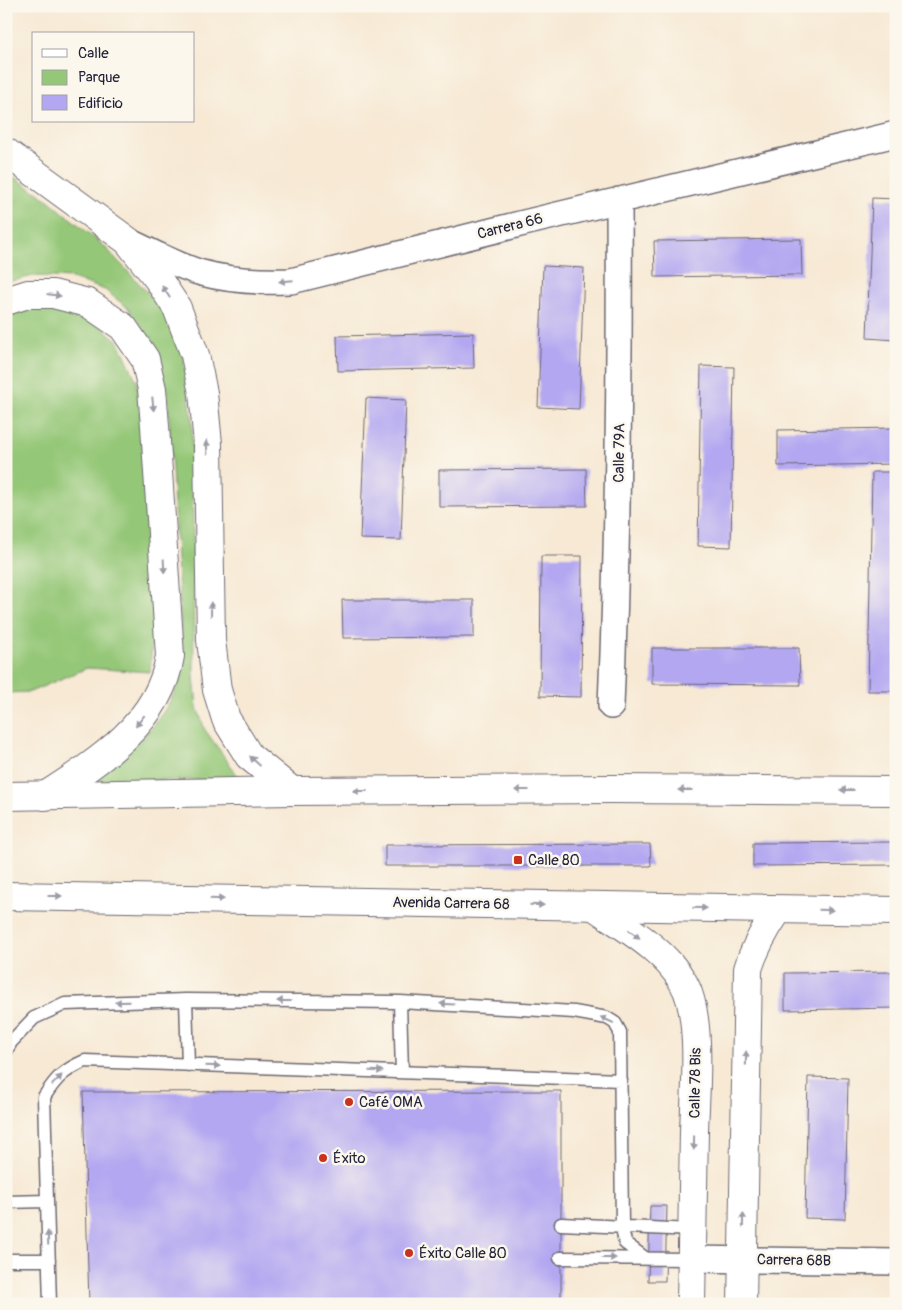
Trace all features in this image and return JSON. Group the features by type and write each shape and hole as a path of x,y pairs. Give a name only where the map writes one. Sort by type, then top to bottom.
{"main road":[{"path":"6,152 128,241 158,279 177,308 195,355 203,393 208,444 211,640 217,690 226,720 249,756 292,792"},
{"path":"6,301 28,294 53,294 88,303 123,326 144,359 152,389 156,426 170,656 167,674 149,710 134,729 72,779 46,796"},
{"path":"6,796 611,789 896,791"},
{"name":"Avenida Carrera 68","path":"6,896 896,911"},
{"name":"Calle 78 Bis","path":"594,906 641,940 674,968 684,983 693,1004 695,1045 691,1304"},
{"path":"742,1304 748,969 753,951 762,932 778,910"}],"street":[{"name":"Carrera 66","path":"128,241 202,273 237,280 263,282 291,281 896,134"},
{"name":"Calle 79A","path":"611,706 619,463 619,200"},
{"name":"Carrera 68B","path":"692,1259 896,1262"}],"lane":[{"path":"186,1000 188,1065"},
{"path":"6,1051 11,1042 34,1018 65,1004 186,1000 400,1002 574,1012 607,1018 615,1023 620,1032 622,1227 625,1243 645,1258"},
{"path":"400,1002 402,1072"},
{"path":"50,1304 44,1097 54,1081 69,1068 85,1061 621,1080"},
{"path":"6,1202 47,1201"},
{"path":"561,1224 692,1230"},
{"path":"560,1258 692,1259"},
{"path":"6,1260 49,1260"}],"green space":[{"path":"6,172 47,199 103,245 162,308 183,353 192,418 194,677 197,707 205,730 241,780 87,780 121,756 147,732 167,706 181,676 183,666 168,396 156,346 128,308 105,290 72,278 34,276 6,282"},
{"path":"52,305 89,317 119,342 137,382 150,512 153,621 150,672 87,668 30,692 6,693 6,312"}],"building":[{"path":"872,198 896,199 896,340 867,338"},
{"path":"801,239 802,275 655,277 654,241"},
{"path":"543,266 584,268 579,409 538,407"},
{"path":"473,333 474,368 338,371 337,336"},
{"path":"701,366 734,367 731,547 698,546"},
{"path":"366,398 406,400 401,540 360,539"},
{"path":"896,428 896,464 778,466 778,430"},
{"path":"586,469 587,506 439,507 439,470"},
{"path":"872,472 896,472 896,691 868,691"},
{"path":"541,556 582,556 581,697 540,696"},
{"path":"342,600 474,600 474,637 343,638"},
{"path":"652,648 799,648 800,685 652,684"},
{"path":"896,842 896,865 753,866 753,843"},
{"name":"Calle 80","path":"650,844 651,866 385,866 385,845"},
{"path":"896,972 896,1008 785,1010 785,973"},
{"path":"808,1077 848,1078 845,1219 805,1218"},
{"name":"Éxito","path":"561,1091 561,1304 89,1304 83,1092"},
{"path":"650,1206 667,1206 665,1281 648,1281"}],"place":[{"name":"Calle 80","path":"518,860"},
{"name":"Café OMA","path":"349,1102"},
{"name":"Éxito","path":"323,1158"},
{"name":"Éxito Calle 80","path":"409,1253"}]}
